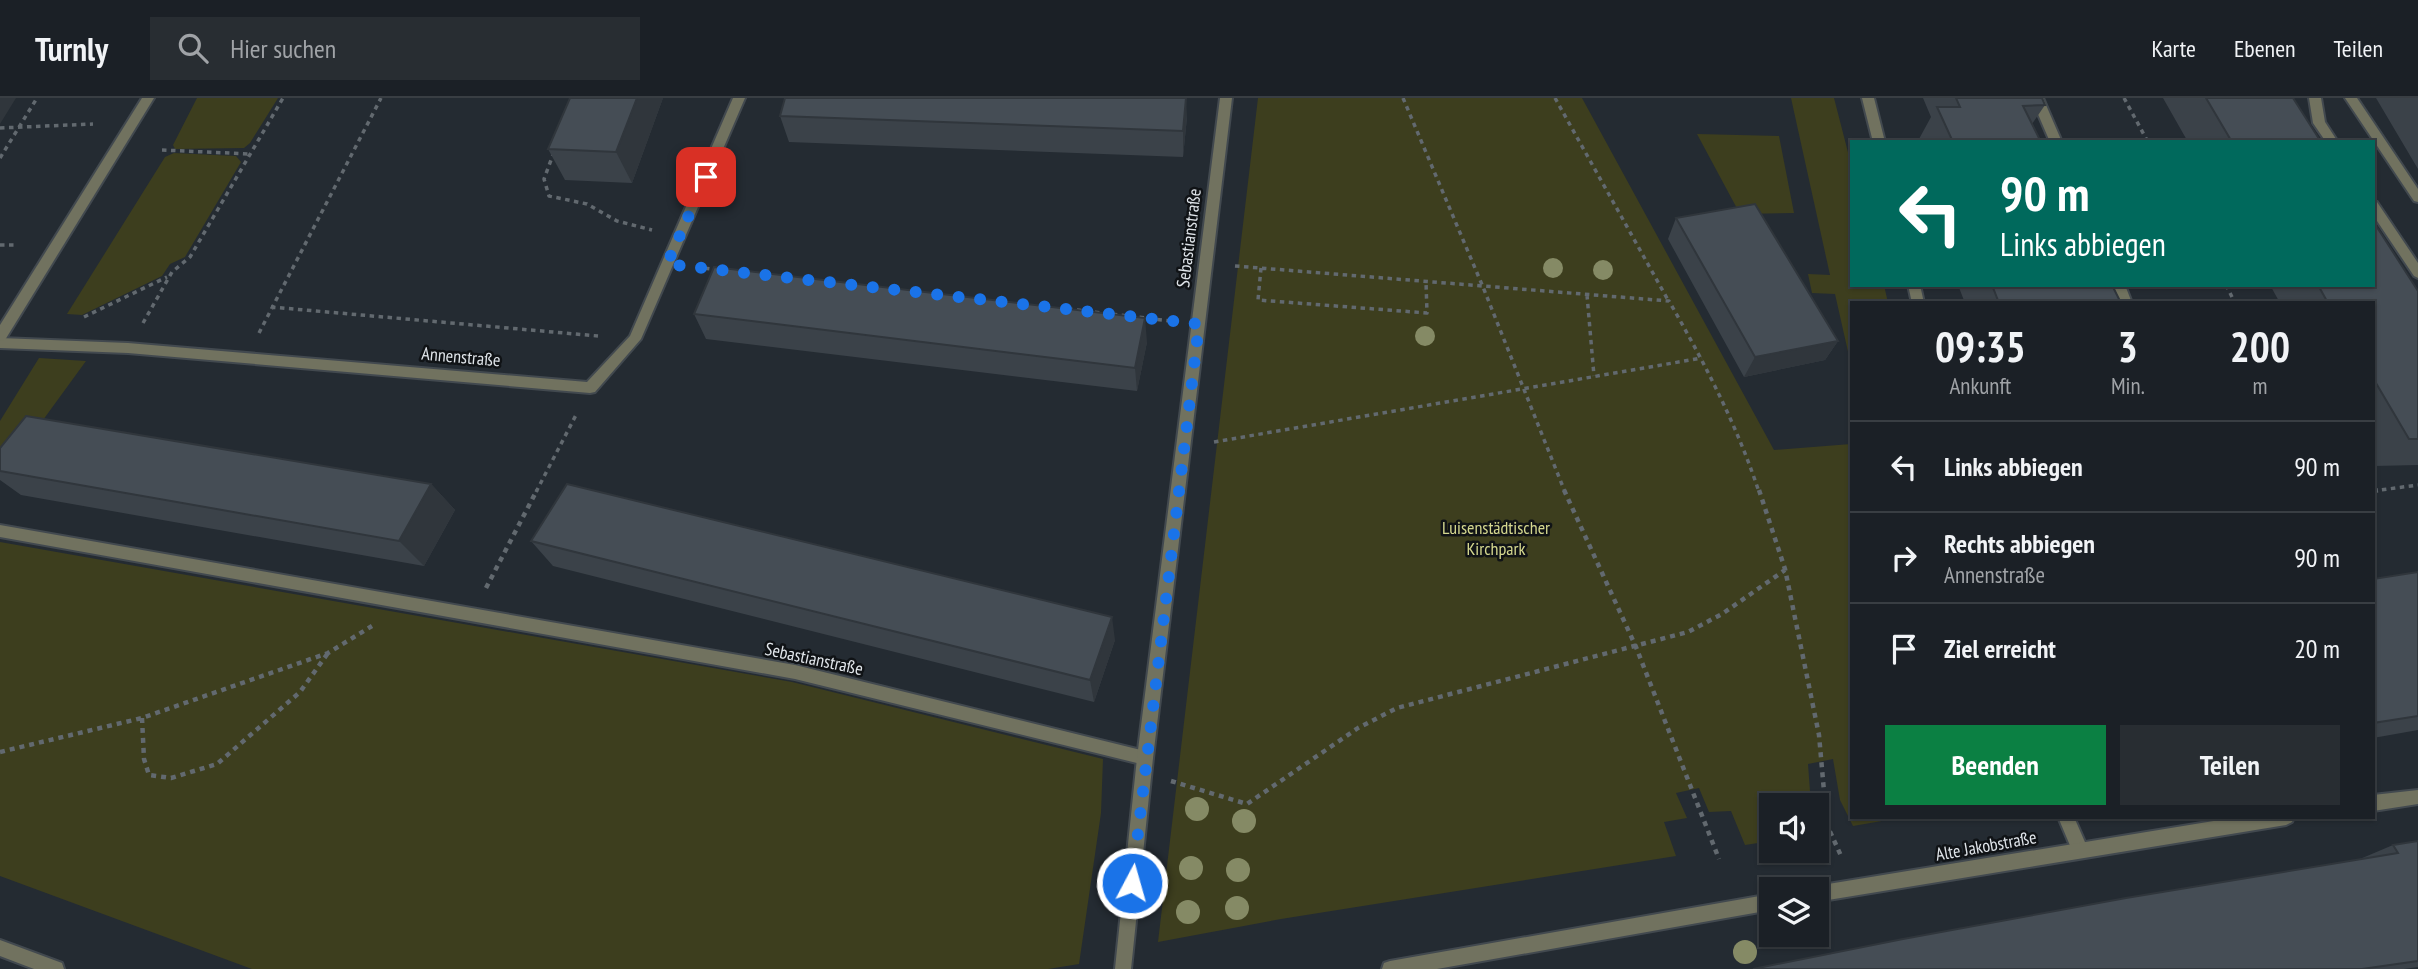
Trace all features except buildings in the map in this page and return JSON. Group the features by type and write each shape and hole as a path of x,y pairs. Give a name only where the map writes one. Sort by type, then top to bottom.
{"street":[{"path":"0,336 148,98"},
{"path":"590,388 635,339 716,155 738,98"},
{"name":"Sebastianstraße","path":"1123,969 1144,765 1226,98"},
{"path":"1868,98 1878,140"},
{"path":"2037,98 2055,140"},
{"path":"2315,98 2319,123 2331,140"},
{"path":"2351,98 2418,198"},
{"path":"2375,208 2418,273"},
{"name":"Annenstraße","path":"0,343 128,348 590,388"},
{"path":"0,531 471,617"},
{"name":"Sebastianstraße","path":"471,617 795,672 1144,765"},
{"path":"2375,803 2418,797"},
{"path":"2067,819 2080,849"},
{"name":"Alte Jakobstraße","path":"1829,892 2273,819"},
{"path":"1390,969 1759,904"},
{"path":"0,948 56,969"}],"path":[{"path":"0,158 37,98"},
{"path":"78,320 168,277 190,257 282,98"},
{"path":"258,335 382,98"},
{"path":"1403,98 1524,387 1571,508 1636,647 1719,859"},
{"path":"1555,98 1702,358 1749,461 1785,569 1819,735 1827,825 1855,887"},
{"path":"2124,98 2147,140"},
{"path":"0,128 93,124"},
{"path":"557,144 543,179 549,196 587,204 617,221 653,230"},
{"path":"162,150 250,154"},
{"path":"0,245 15,245"},
{"path":"667,264 722,270"},
{"path":"1237,266 1668,301"},
{"path":"1261,268 1258,300 1427,313 1426,282"},
{"path":"154,327 141,326 168,277"},
{"path":"1587,295 1594,376"},
{"path":"271,307 635,339"},
{"path":"1063,308 1199,324"},
{"path":"1185,447 1702,358"},
{"path":"471,617 590,388"},
{"path":"2375,491 2418,485"},
{"path":"1144,765 1247,804 1358,728 1397,708 1688,632 1711,620 1785,569"},
{"path":"0,752 142,718 328,653 373,625 399,603"},
{"path":"142,718 144,759 149,775 171,778 217,764 300,692 328,653"}],"green space":[{"path":"197,98 278,98 250,143 244,148 175,149 173,145"},
{"name":"Luisenstädtischer Kirchpark","path":"1258,98 1582,98 1774,450 1850,444 1850,819 1893,819 1853,826 1840,800 1833,759 1808,764 1810,793 1759,793 1759,843 1745,845 1731,811 1709,812 1699,788 1676,793 1687,818 1664,822 1676,856 1281,919 1158,942"},
{"path":"1791,98 1834,98 1850,160 1850,287 1884,287 1888,301 1850,301 1850,361 1835,294 1812,293 1808,274 1830,275"},
{"path":"1697,134 1779,136 1794,213 1740,214"},
{"path":"174,153 236,156 241,162 185,257 170,264 162,276 82,315 67,314 165,157"},
{"path":"39,358 86,361 0,479 0,421"},
{"path":"0,542 792,682 1103,759 1101,813 1079,964 1048,969 252,969 0,876"}],"route":[{"path":"706,177 667,264 1199,324 1132,883"}]}
